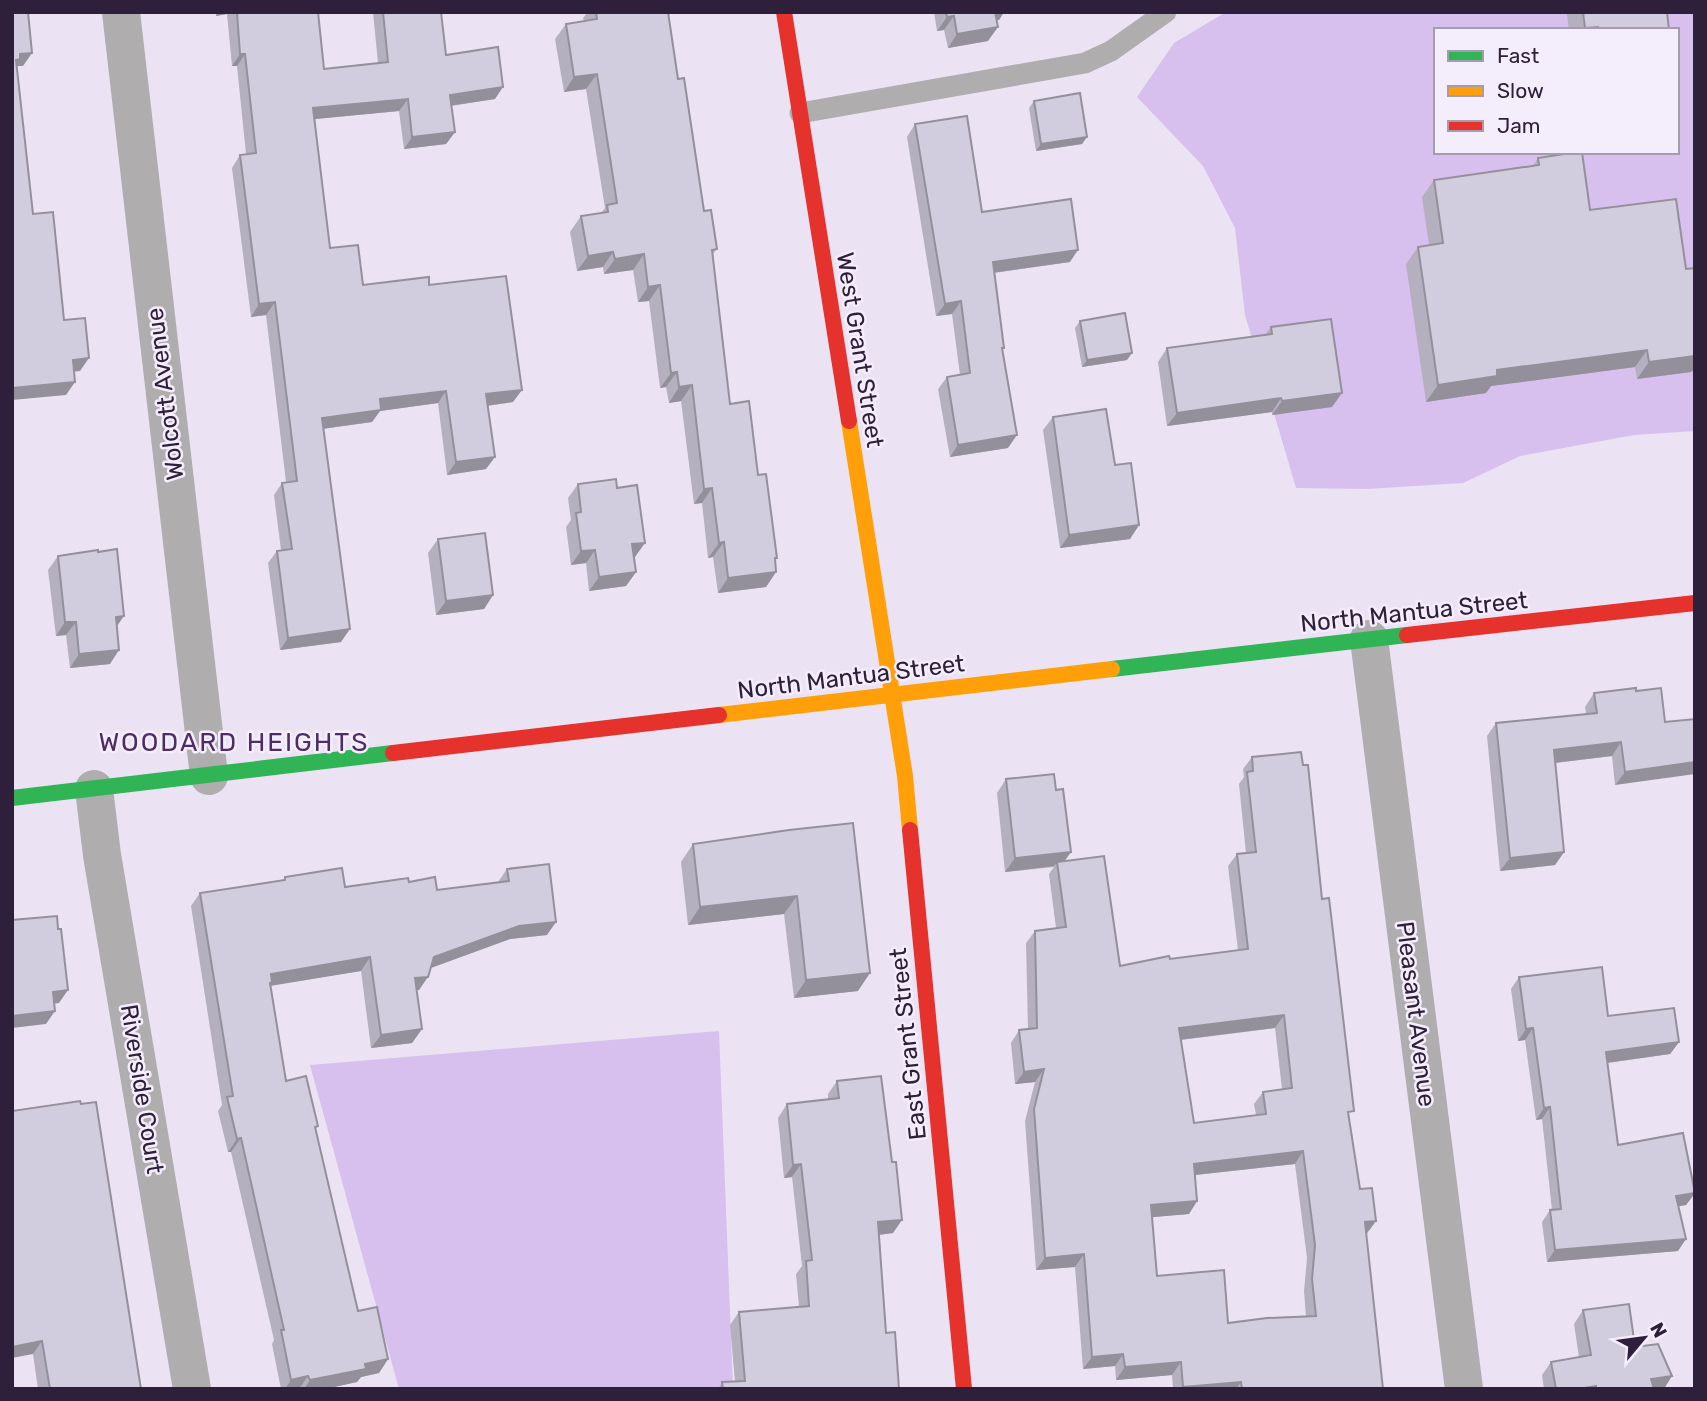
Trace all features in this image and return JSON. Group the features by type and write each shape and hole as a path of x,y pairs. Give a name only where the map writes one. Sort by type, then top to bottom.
{"main road":[{"name":"West Grant Street","path":"784,12 892,696"},
{"name":"North Mantua Street","path":"12,798 1695,603"},
{"name":"East Grant Street","path":"892,696 906,790 964,1389"}],"street":[{"name":"Wolcott Avenue","path":"121,12 209,776"},
{"name":"Pleasant Avenue","path":"1369,639 1464,1389"},
{"name":"Riverside Court","path":"94,789 192,1389"}],"lane":[{"path":"800,113 1085,63 1111,51 1166,12"}],"shaded area":[{"path":"1226,12 1695,12 1695,431 1634,435 1520,456 1463,483 1367,489 1296,488 1245,315 1235,228 1203,166 1137,97 1174,43"},
{"path":"719,1031 733,1389 399,1389 310,1065"}],"building":[{"path":"12,12 28,12 32,53 20,54 20,59 16,60 33,214 53,212 64,320 85,318 89,358 73,360 75,382 12,388"},
{"path":"237,12 318,12 324,69 388,62 383,12 441,12 446,55 498,47 503,87 450,95 455,132 412,137 408,99 313,108 330,248 358,245 363,285 429,277 429,285 506,276 522,390 486,394 495,457 456,462 446,391 380,399 381,410 322,418 350,629 288,638 277,551 292,549 282,483 297,481 275,302 259,304 240,155 256,153 245,54 240,54"},
{"path":"596,12 668,12 678,79 684,78 704,211 711,210 717,249 712,250 730,404 749,401 758,475 766,474 777,558 776,572 728,578 724,542 719,543 712,488 704,489 692,385 679,387 677,372 671,373 660,285 648,287 644,254 615,259 613,252 588,256 581,216 608,212 607,205 617,203 597,74 574,77 566,24 597,19"},
{"path":"946,12 995,12 998,27 957,34 954,16 947,17"},
{"path":"1583,12 1667,12 1669,28 1598,27 1585,28"},
{"path":"1080,93 1087,137 1041,144 1034,101"},
{"path":"967,116 982,212 1071,199 1078,250 993,262 1002,348 1017,435 958,445 947,377 970,373 961,301 945,304 915,124"},
{"path":"1582,154 1590,210 1676,199 1686,269 1695,268 1695,356 1649,362 1647,350 1497,370 1497,376 1438,385 1418,247 1443,243 1434,180 1539,165 1538,158"},
{"path":"1125,313 1132,353 1087,360 1080,321"},
{"path":"1331,319 1342,393 1282,401 1281,398 1177,413 1167,348 1272,334 1271,327"},
{"path":"1106,409 1115,465 1131,463 1139,525 1069,535 1053,417"},
{"path":"616,479 617,488 637,485 645,543 632,544 636,572 599,577 595,550 581,551 576,513 581,512 578,484"},
{"path":"485,533 493,595 446,601 438,539"},
{"path":"117,549 124,616 116,617 119,650 79,654 76,622 65,622 58,556"},
{"path":"1636,688 1636,691 1661,688 1665,722 1695,719 1695,762 1625,772 1621,742 1554,750 1564,852 1510,858 1496,723 1597,713 1594,693"},
{"path":"1301,752 1303,765 1308,765 1322,899 1329,898 1354,1111 1348,1112 1360,1189 1372,1188 1376,1221 1365,1222 1383,1389 1242,1389 1241,1382 1183,1387 1181,1362 1125,1367 1123,1354 1092,1357 1084,1254 1045,1258 1034,1109 1044,1069 1024,1072 1019,1030 1037,1028 1035,931 1066,927 1057,862 1104,856 1120,966 1169,956 1170,959 1248,949 1237,854 1256,852 1247,772 1253,771 1252,757","holes":["1284,1015 1292,1088 1263,1092 1266,1114 1194,1123 1179,1028","1303,1151 1315,1245 1312,1279 1316,1316 1228,1323 1224,1270 1157,1276 1151,1205 1197,1201 1194,1164"]},
{"path":"1054,774 1056,790 1063,789 1071,852 1015,858 1006,779"},
{"path":"853,823 870,973 806,980 797,896 700,907 693,844"},
{"path":"549,864 556,922 519,926 434,957 428,977 415,978 422,1029 381,1035 370,957 271,974 270,983 286,1081 306,1076 318,1126 315,1127 358,1311 377,1307 388,1359 365,1364 366,1369 310,1380 308,1376 291,1380 281,1330 284,1330 241,1138 237,1139 227,1097 233,1096 200,893 342,868 345,887 435,877 437,890 509,881 507,869"},
{"path":"57,916 68,990 53,992 55,1011 12,1016 12,920"},
{"path":"1602,967 1608,1016 1674,1008 1679,1042 1606,1052 1618,1145 1683,1133 1695,1193 1676,1196 1686,1239 1555,1250 1550,1210 1561,1209 1550,1107 1544,1108 1533,1028 1526,1029 1519,977"},
{"path":"881,1076 892,1162 896,1162 902,1220 878,1222 886,1333 895,1332 899,1389 723,1389 722,1382 745,1381 739,1312 809,1306 806,1261 812,1260 801,1164 793,1165 787,1104 839,1098 837,1081"},
{"path":"80,1101 81,1104 96,1102 141,1389 50,1389 42,1341 12,1347 12,1111"},
{"path":"1629,1304 1635,1347 1658,1344 1672,1376 1651,1379 1654,1389 1596,1389 1596,1386 1556,1389 1551,1362 1591,1355 1583,1310"}],"traffic: fast":[{"path":"1112,669 1407,635"},
{"path":"12,798 393,753"}],"traffic: slow":[{"path":"849,421 905,776 910,830"},
{"path":"719,715 1112,669"}],"traffic: jam":[{"path":"784,12 849,421"},
{"path":"1407,635 1695,603"},
{"path":"393,753 719,715"},
{"path":"910,830 964,1389"}],"district":[{"name":"WOODARD HEIGHTS","path":"234,742"}]}
